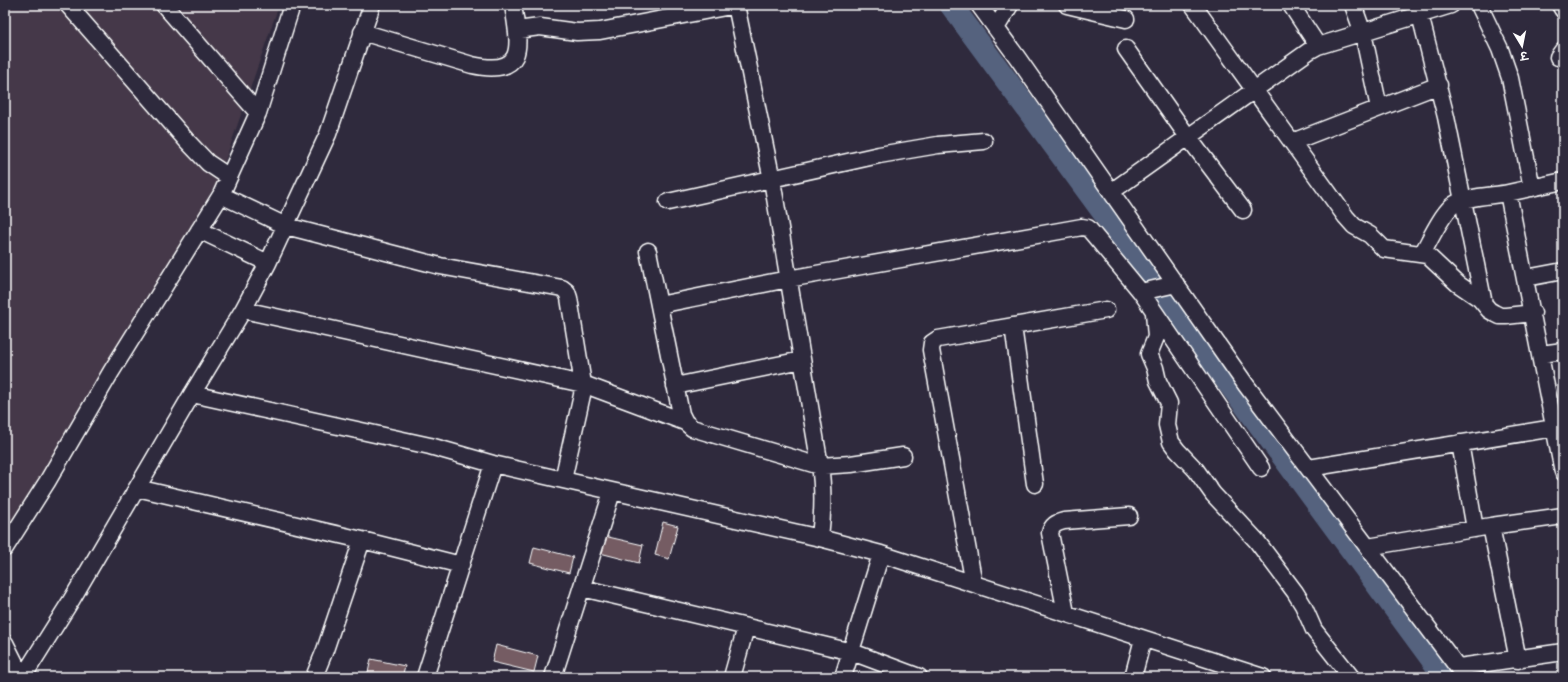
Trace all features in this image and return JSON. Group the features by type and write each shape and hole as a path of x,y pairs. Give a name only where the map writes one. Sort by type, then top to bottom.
{"street":[{"path":"68,5 187,141 208,163 229,177"},
{"path":"164,5 258,113"},
{"path":"5,548 47,482 111,372 221,195 258,113 292,5"},
{"path":"5,643 23,677 72,599 243,310 286,226 328,134 372,5"},
{"path":"362,32 472,65 497,68 512,61 517,54 517,30 513,5"},
{"path":"517,30 540,27 577,32 600,31 629,24 736,5 772,180 820,466 824,508 820,538"},
{"path":"979,5 1111,192 1171,285 1462,672 1563,652"},
{"path":"996,28 1010,5"},
{"path":"1067,5 1126,19"},
{"path":"1193,5 1256,90 1346,218 1354,226 1370,235 1384,249 1422,254 1431,258 1458,284 1476,295 1489,310 1500,316 1533,313"},
{"path":"1291,5 1318,46"},
{"path":"1354,5 1363,33 1379,108"},
{"path":"1111,192 1256,90 1300,56 1318,46 1451,5"},
{"path":"1479,5 1500,49 1510,78 1532,188"},
{"path":"1560,5 1563,10"},
{"path":"1420,15 1438,85 1464,200 1484,304"},
{"path":"1126,49 1242,210"},
{"path":"1292,142 1438,85"},
{"path":"668,202 879,155 931,146 984,140"},
{"path":"1422,254 1450,207 1456,203 1464,200 1508,193 1563,181"},
{"path":"1508,193 1533,313 1563,472"},
{"path":"221,195 286,226 440,266 562,288 567,292 583,384 582,395 563,480"},
{"path":"659,305 788,279 1082,226 1088,228 1144,291 1154,312 1261,468"},
{"path":"199,230 268,263"},
{"path":"648,251 675,386 684,422"},
{"path":"1526,278 1563,271"},
{"path":"1144,291 1171,285"},
{"path":"243,310 583,384 684,422 692,428 820,466 851,464 903,456"},
{"path":"974,584 931,350 932,343 938,339 1106,310"},
{"path":"1154,312 1156,337 1149,354 1155,368 1158,381 1169,403 1167,425 1171,442 1196,470 1228,511 1256,540 1295,592 1303,605 1314,630 1351,677"},
{"path":"1013,326 1036,484"},
{"path":"1541,354 1563,351"},
{"path":"675,386 802,360"},
{"path":"192,394 430,446 493,464 820,538 881,554 1143,639 1225,672 1263,677"},
{"path":"1309,468 1554,428"},
{"path":"1460,443 1475,529"},
{"path":"425,677 493,464"},
{"path":"137,488 362,540 461,565"},
{"path":"553,677 612,492"},
{"path":"1066,613 1050,533 1051,527 1056,523 1064,521 1129,516"},
{"path":"1368,547 1491,526 1563,516"},
{"path":"1491,526 1518,660"},
{"path":"314,677 325,650 362,540"},
{"path":"843,677 852,652 881,554"},
{"path":"582,588 852,652 919,677"},
{"path":"732,677 746,627"},
{"path":"1133,677 1143,639"}],"shaded area":[{"path":"5,5 279,5 218,181 5,537"}],"building":[{"path":"663,522 678,526 669,559 655,555"},
{"path":"604,536 643,545 639,563 600,553"},
{"path":"534,547 573,557 569,573 530,563"},
{"path":"496,645 538,656 534,672 492,662"},
{"path":"371,659 405,666 402,677 367,677"}],"waterway":[{"path":"951,5 1445,677"}]}
